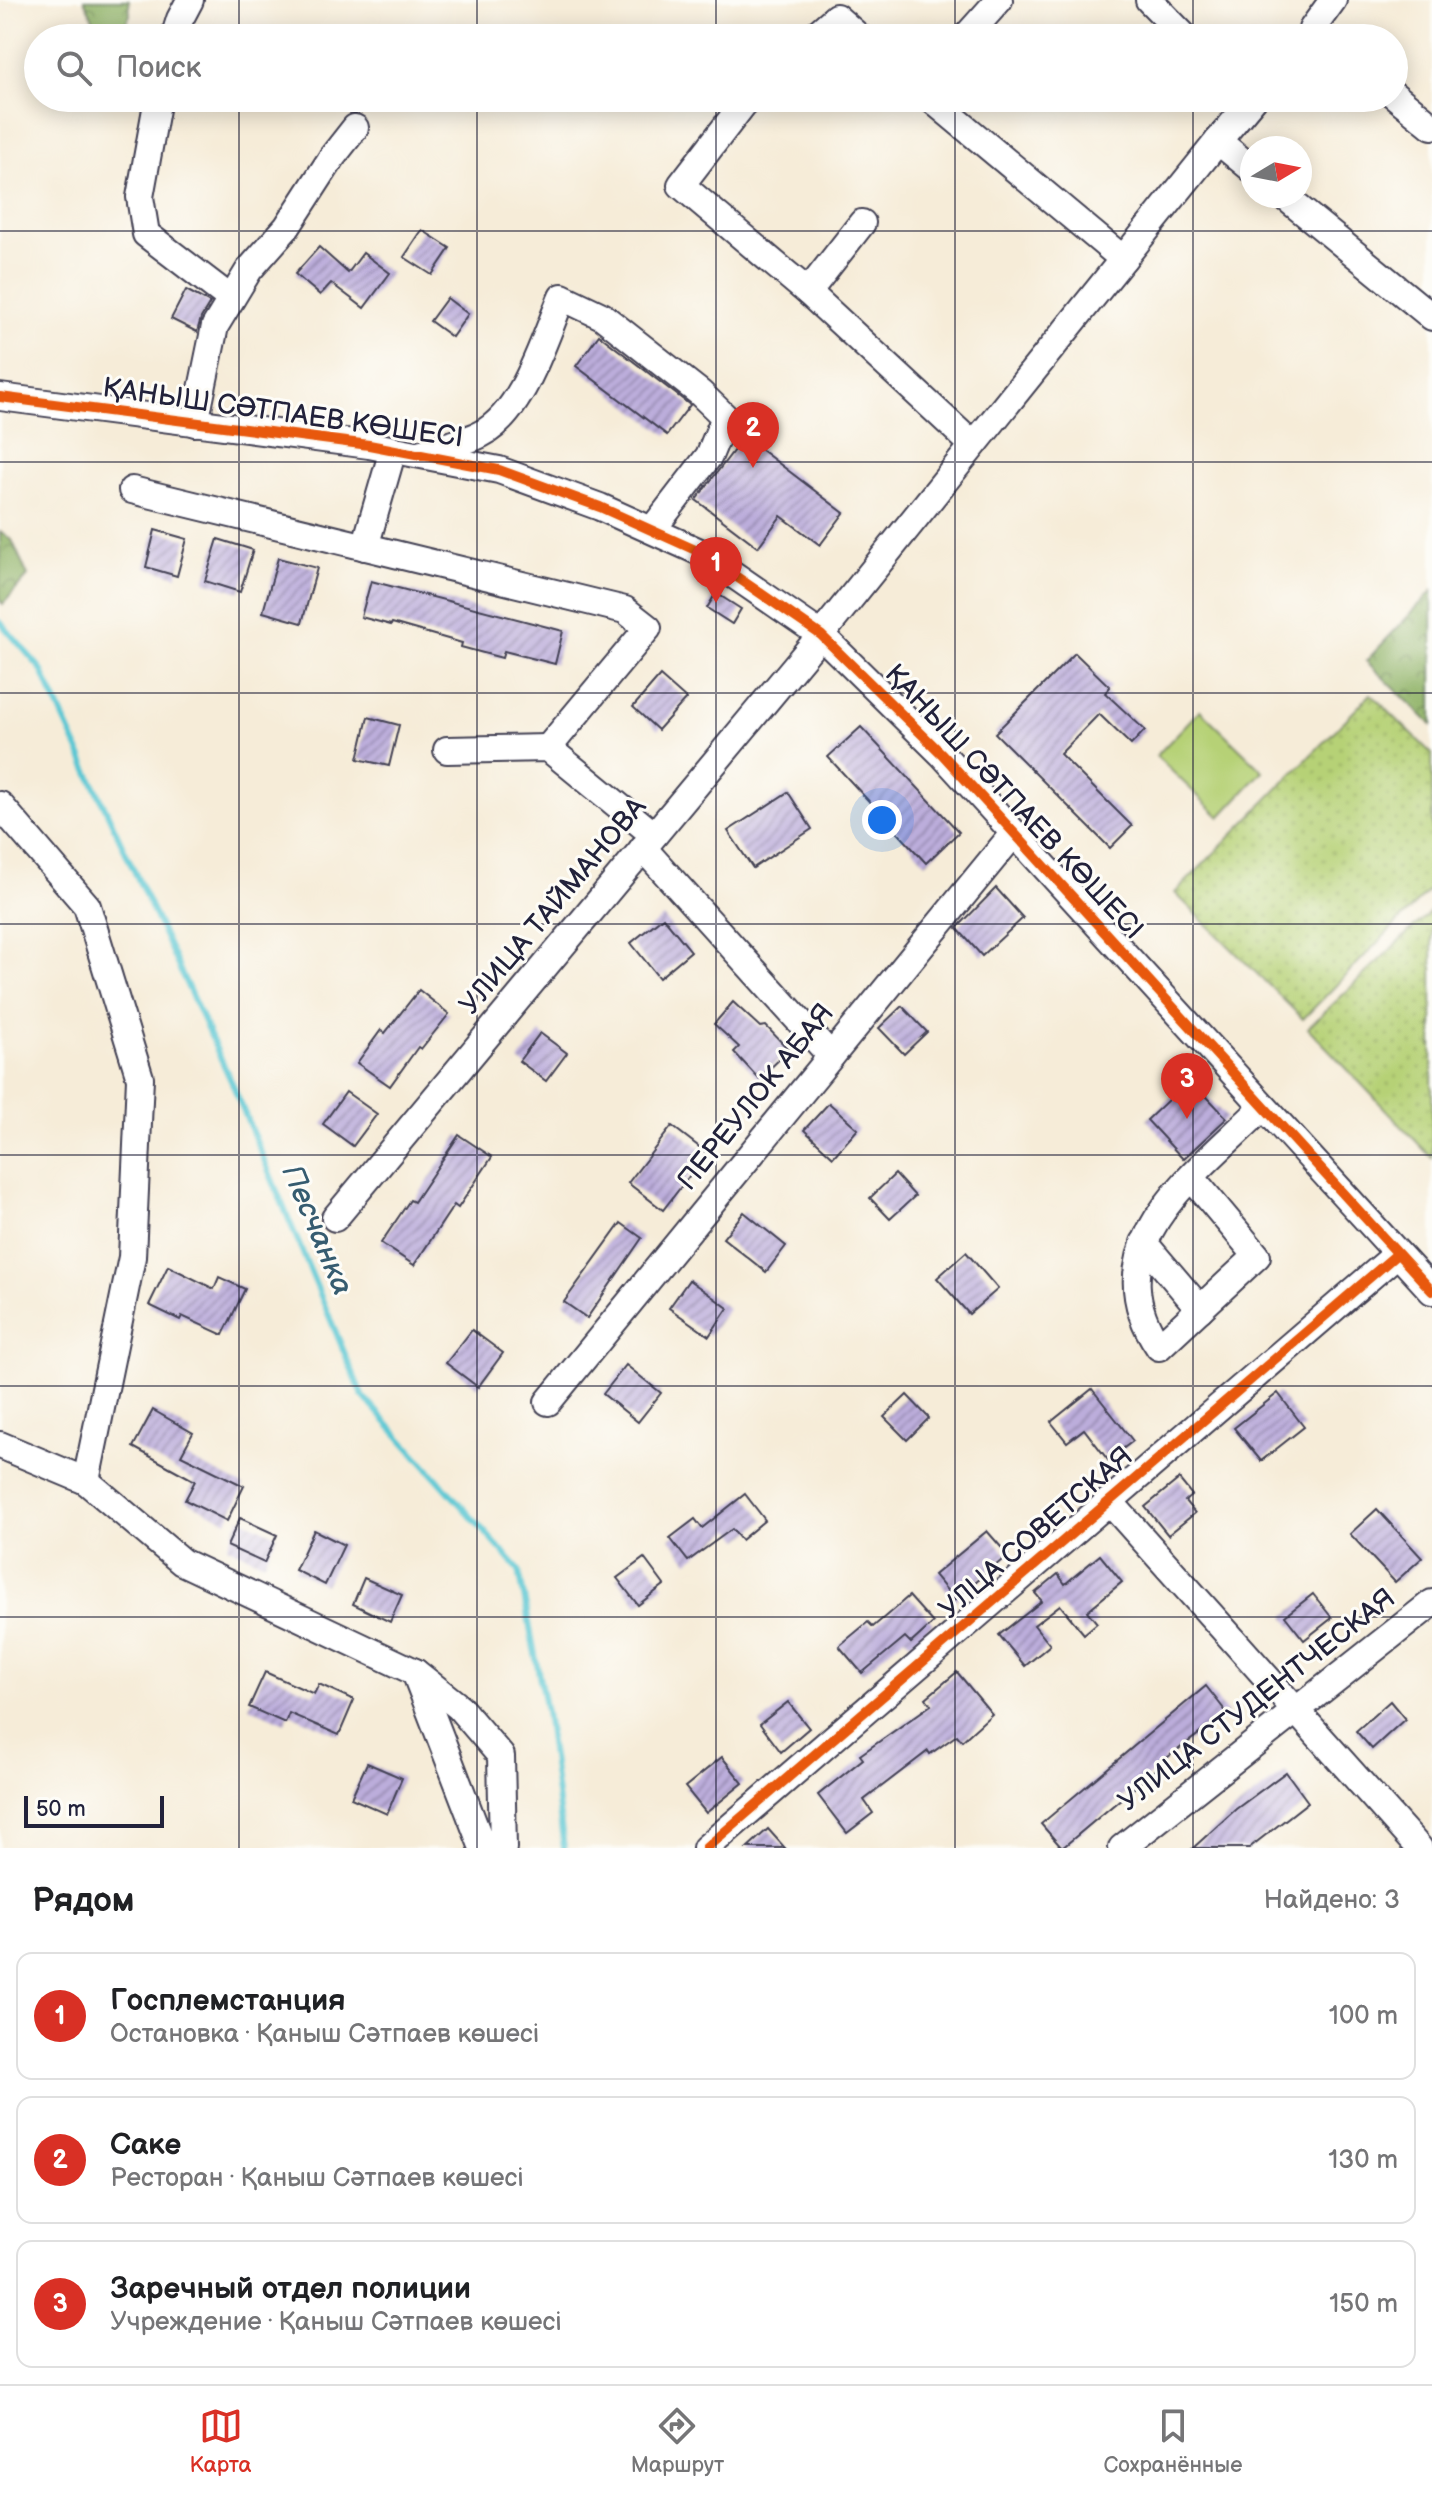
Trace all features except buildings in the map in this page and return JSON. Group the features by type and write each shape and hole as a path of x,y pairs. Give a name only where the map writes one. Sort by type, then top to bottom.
{"street":[{"path":"178,24 190,0"},
{"path":"978,24 999,0"},
{"path":"1149,0 1172,24"},
{"path":"1319,24 1333,0"},
{"path":"826,24 843,8"},
{"path":"1408,106 1432,126"},
{"path":"155,112 140,197 146,234 231,299"},
{"path":"737,112 681,185 808,292 973,445"},
{"path":"947,112 1123,259"},
{"name":"УЛИЦА ТАЙМАНОВА","path":"335,1218 821,635 1241,112"},
{"path":"195,423 215,326 249,270 287,227 355,128"},
{"path":"1218,141 1240,159"},
{"path":"1299,208 1432,317"},
{"path":"808,292 862,223"},
{"path":"365,547 406,452 481,434 505,416 526,381 562,297 602,316 700,393 725,417 709,456 652,530"},
{"name":"ҚАНЫШ СӘТПАЕВ КӨШЕСІ","path":"0,397 406,452 499,470 600,507 702,553 821,635 942,754 1397,1254 1429,1280"},
{"path":"132,490 625,610 648,628 548,748"},
{"path":"447,750 548,748 648,842 831,1056"},
{"path":"0,805 87,906 140,1078 132,1257 86,1481"},
{"name":"ПЕРЕУЛОК АБАЯ","path":"548,1402 1014,833"},
{"path":"1192,1178 1257,1256 1159,1347 1147,1329 1137,1302 1136,1273 1144,1243 1156,1220 1192,1178 1263,1107"},
{"path":"1144,1243 1200,1309"},
{"name":"УЛЦА СОВЕТСКАЯ","path":"706,1848 1397,1254"},
{"path":"0,1445 86,1481 182,1562 415,1672 459,1707 501,1756 503,1848"},
{"path":"1109,1501 1419,1848"},
{"name":"УЛИЦА СТУДЕНТЧЕСКАЯ","path":"1122,1848 1432,1603"},
{"path":"415,1672 483,1848"}],"green space":[{"path":"84,0 129,0 130,15 125,24 95,24"},
{"path":"0,532 12,540 28,576 3,604 0,601"},
{"path":"1432,591 1432,725 1366,661"},
{"path":"1371,694 1432,754 1432,887 1303,1019 1175,893"},
{"path":"1200,710 1263,771 1220,817 1156,756"},
{"path":"1432,910 1432,1158 1308,1028"}],"waterway":[{"name":"Песчанка","path":"0,622 41,669 232,1083 362,1395 519,1570 546,1712 564,1848"}],"cycle path":[{"path":"0,397 369,445 499,470 600,507 702,553 821,635 942,754 1432,1291"},
{"path":"706,1848 1397,1254"}],"place":[{"name":"Саке","path":"753,468"},
{"name":"Госплемстанция","path":"716,603"},
{"name":"Заречный отдел полиции","path":"1187,1119"}]}
